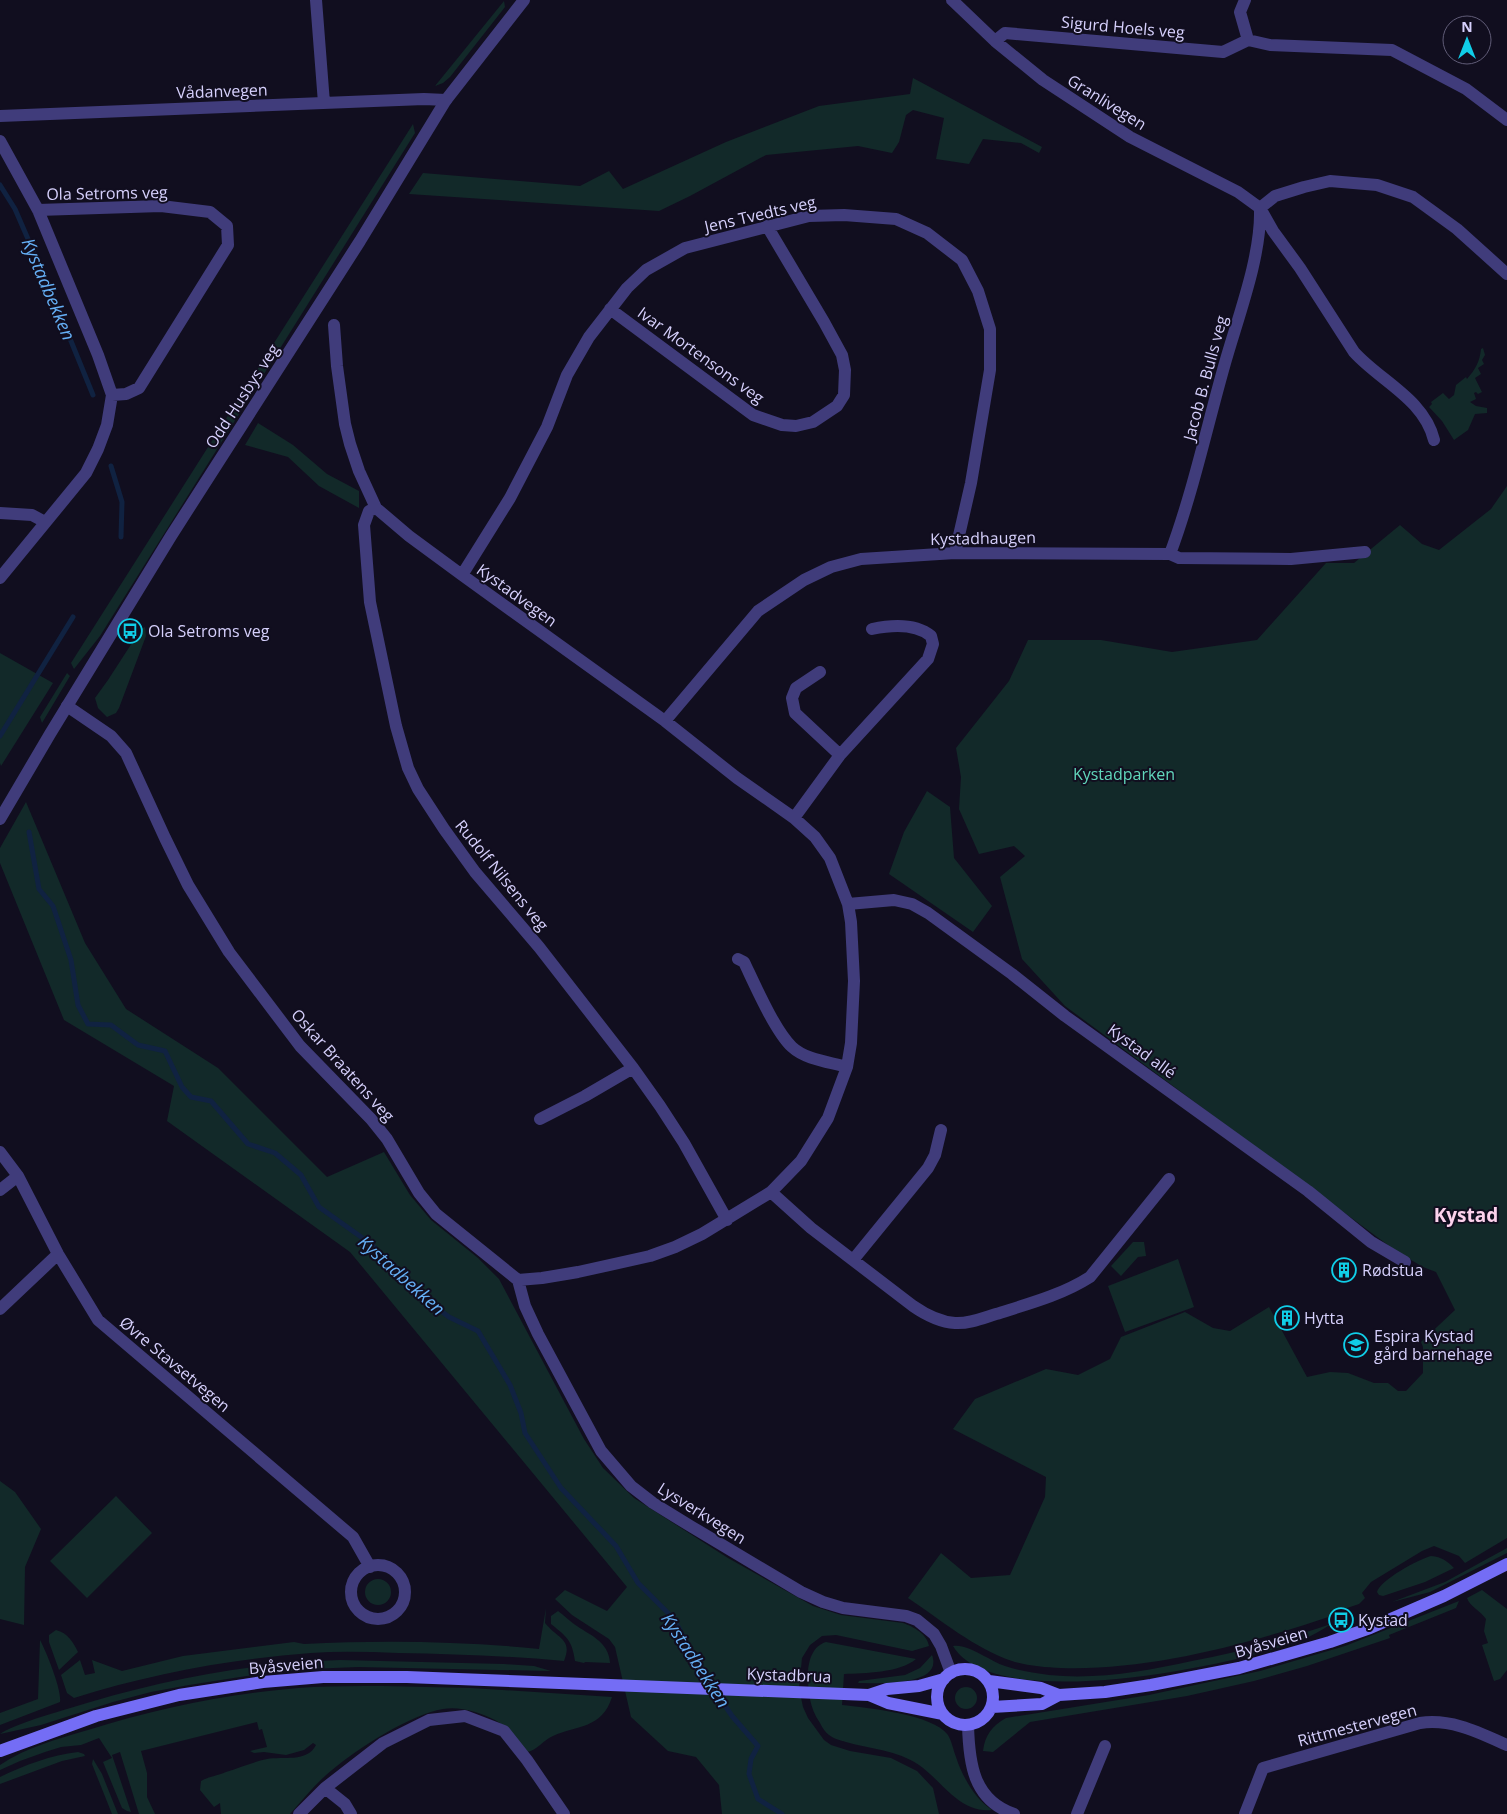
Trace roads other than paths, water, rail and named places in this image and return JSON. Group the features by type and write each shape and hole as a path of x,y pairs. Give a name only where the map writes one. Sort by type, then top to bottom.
{"main road":[{"name":"Byåsveien","path":"992,1707 1042,1704 1059,1696 1105,1692 1198,1677 1239,1668 1330,1642 1408,1613 1507,1564"},
{"path":"870,1695 887,1689 919,1686 967,1669 983,1675 989,1681 994,1697 992,1707 986,1716 978,1722 968,1725 959,1724 943,1714 937,1696 940,1687 948,1676"},
{"name":"Byåsveien","path":"0,1751 96,1716 180,1696 263,1682 323,1677 407,1676 584,1683"},
{"name":"Byåsveien","path":"989,1681 1041,1688 1059,1696"},
{"name":"Kystadbrua","path":"584,1683 870,1695"},
{"path":"870,1695 888,1703 943,1714"}],"street":[{"path":"316,0 324,103"},
{"name":"Odd Husbys veg","path":"0,819 171,536 360,241 446,100 524,0"},
{"name":"Granlivegen","path":"952,0 995,40 1043,80 1130,137 1238,192 1260,208 1354,352 1364,364 1418,408 1432,430 1434,440"},
{"path":"1244,0 1240,12 1248,40 1270,45 1392,50 1466,89 1507,120"},
{"name":"Sigurd Hoels veg","path":"995,40 1005,33 1223,52 1248,40"},
{"name":"Vådanvegen","path":"0,116 446,100"},
{"name":"Ola Setroms veg","path":"0,141 38,210 98,355 112,395 107,425 86,473 0,578"},
{"path":"1260,208 1275,196 1330,181 1377,185 1413,198 1457,229 1507,274"},
{"name":"Ola Setroms veg","path":"38,210 161,206 210,212 227,226 228,245 139,388 126,394 112,395"},
{"name":"Jacob B. Bulls veg","path":"1170,554 1200,458 1247,285 1261,231 1260,208"},
{"name":"Jens Tvedts veg","path":"462,575 510,498 543,435 567,375 589,337 626,288 646,270 685,248 809,216 844,214 896,219 927,233 962,260 978,291 990,330 990,370 971,483 955,553"},
{"name":"Ivar Mortensons veg","path":"610,309 753,415 782,425 796,426 813,422 837,406 844,395 845,370 842,355 767,226"},
{"name":"Kystadvegen","path":"334,325 337,366 345,424 359,471 376,508 409,536 665,721 737,778 794,818 815,837 830,858 848,904"},
{"name":"Rudolf Nilsens veg","path":"376,508 370,511 364,525 370,602 396,726 408,768 418,789 474,872 539,947 633,1068 684,1143 727,1220"},
{"path":"0,512 32,515 46,522"},
{"name":"Kystadhaugen","path":"665,721 758,611 804,580 831,567 861,559 955,553 1170,554 1178,558 1291,559 1365,552"},
{"path":"794,818 840,755 928,659 933,644 932,636 924,630 912,626 884,626 872,629"},
{"path":"820,672 796,688 792,698 795,713 840,755"},
{"name":"Oskar Braatens veg","path":"67,706 111,736 126,753 188,886 229,952 300,1046 371,1119 387,1140 419,1194 436,1214 518,1280"},
{"name":"Kystad allé","path":"848,904 894,900 912,904 928,913 1012,974 1065,1016 1308,1191 1371,1242 1405,1262"},
{"path":"518,1280 578,1272 650,1256 675,1247 727,1220 772,1192 801,1161 828,1118 847,1067 852,1043 854,981 851,922 848,904"},
{"path":"738,960 744,962 780,1032 792,1047 818,1060 847,1067"},
{"path":"540,1119 633,1068"},
{"path":"853,1260 928,1168 935,1155 941,1130"},
{"name":"Øvre Stavsetvegen","path":"0,1152 18,1176 58,1254 98,1320 353,1537 370,1567"},
{"path":"0,1190 18,1176"},
{"path":"772,1192 812,1228 913,1306 928,1316 953,1323 971,1321 1038,1301 1090,1277 1169,1179"},
{"path":"0,1309 58,1254"},
{"name":"Lysverkvegen","path":"518,1280 525,1306 538,1334 600,1451 631,1486 652,1503 801,1592 823,1602 843,1608 906,1616 917,1620 934,1634 941,1646 948,1676"},
{"path":"385,1566 393,1569 403,1583 405,1591 404,1600 394,1614 387,1618 378,1620 362,1614 352,1600 352,1584 356,1576 362,1570 370,1567 385,1566"},
{"path":"299,1814 325,1788 383,1743 429,1720 465,1716 504,1731 527,1760 564,1814"},
{"name":"Rittmestervegen","path":"1245,1814 1263,1768 1420,1723 1445,1722 1468,1728 1507,1745"},
{"path":"968,1725 970,1754 979,1787 994,1805 1001,1810 1014,1814"},
{"path":"1077,1814 1105,1746"},
{"path":"325,1788 345,1804 351,1814"}],"waterway":[{"name":"Kystadbekken","path":"0,185 15,209 93,395"},
{"name":"Kystadbekken","path":"111,466 122,502 121,537"},
{"name":"Kystadbekken","path":"0,736 73,617"},
{"name":"Kystadbekken","path":"29,832 39,889 53,906 71,960 78,1005 88,1024 111,1025 138,1045 165,1051 182,1087 191,1097 211,1101 248,1144 275,1153 301,1175 319,1207 371,1244 425,1299 449,1317 478,1331 510,1385 521,1413 525,1433 561,1488 616,1546 638,1583 674,1619 698,1665 732,1716 758,1746 751,1759 749,1774 758,1799 782,1814"}],"place":[{"name":"Ola Setroms veg","path":"130,631"},
{"name":"Rødstua","path":"1344,1270"},
{"name":"Hytta","path":"1287,1318"},
{"name":"Espira Kystad gård barnehage","path":"1356,1345"},
{"name":"Kystad","path":"1341,1620"}],"district":[{"name":"Kystad","path":"1466,1215"}],"park label":[{"name":"Kystadparken","path":"1124,774"}]}
